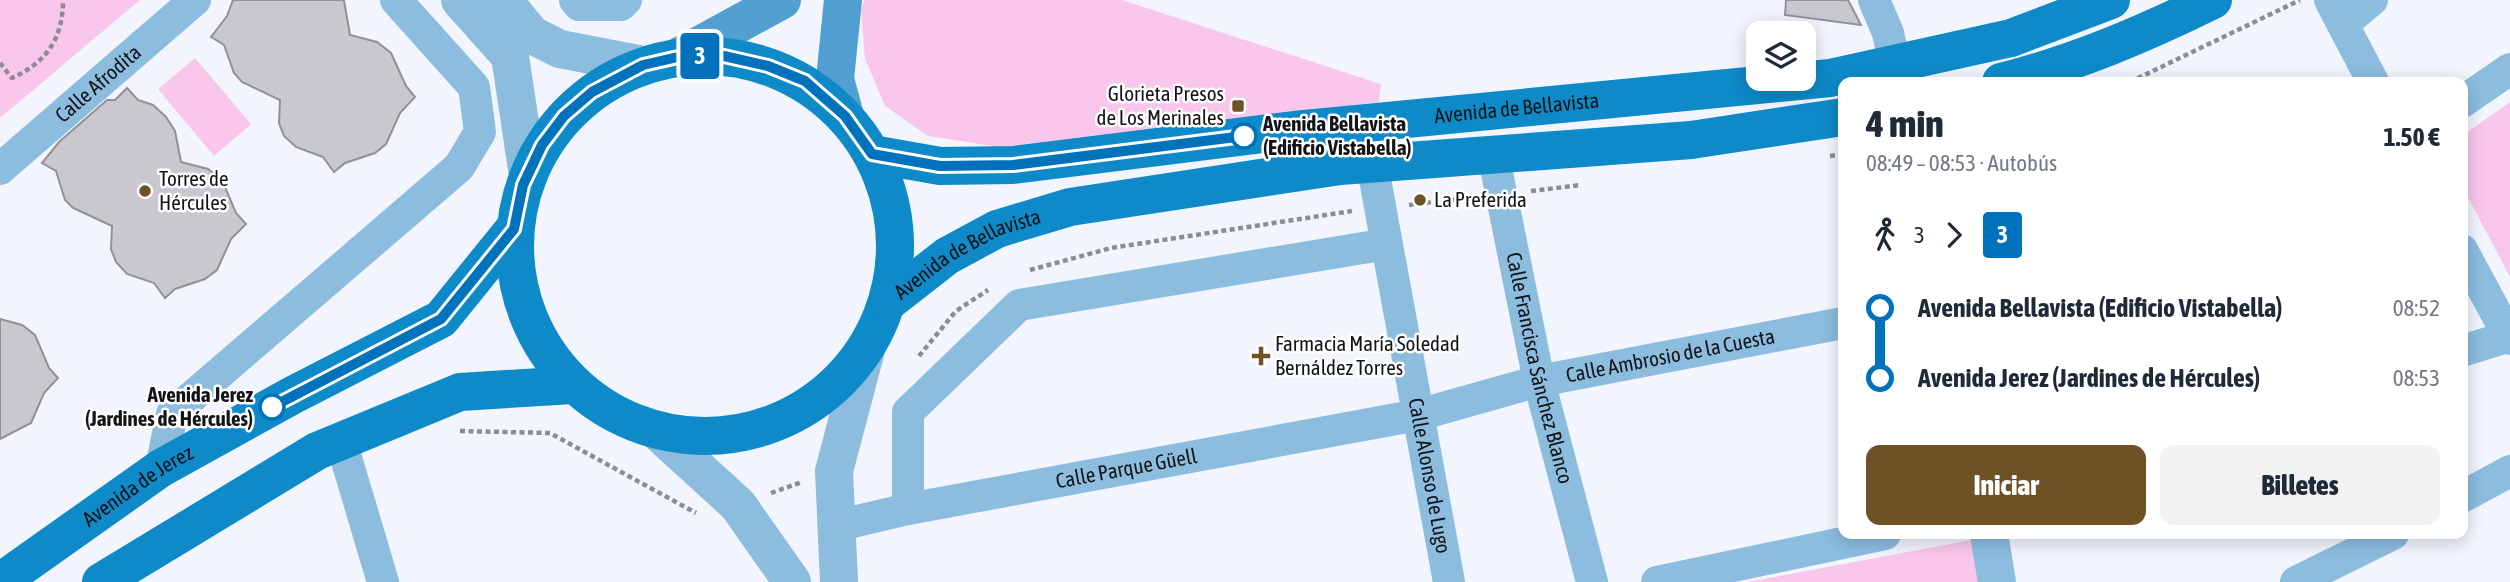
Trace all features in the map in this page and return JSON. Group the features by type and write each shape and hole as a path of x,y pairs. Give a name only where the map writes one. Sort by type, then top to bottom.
{"main road":[{"path":"661,61 724,56 768,66 805,81 845,116 872,154 891,202 896,252 888,302 866,349 827,394 775,424 717,438 658,432 613,414 573,385 538,340 518,286 514,229 528,176 542,145 564,116 592,92 661,61 782,0"},
{"path":"843,0 835,79 845,116"},
{"name":"Avenida de Bellavista","path":"872,154 940,166 1013,165 1294,130 1830,78 2011,38 2111,0"},
{"path":"2018,77 2084,58 2147,33 2213,0"},
{"name":"Avenida de Bellavista","path":"888,302 947,256 997,229 1070,207 1248,178 1372,163 1691,140 1838,118"},
{"name":"Avenida de Jerez","path":"0,582 161,468 293,395 441,319 514,229"},
{"path":"101,582 317,451 460,392 573,385"}],"street":[{"name":"Calle Afrodita","path":"0,169 195,0"},
{"path":"161,468 172,414 459,167 480,132 474,87 396,0"},
{"path":"460,0 510,56 528,176"},
{"path":"503,0 532,35 560,49 661,61"},
{"path":"1874,0 1888,33 1895,65"},
{"path":"2370,77 2336,12 2372,0"},
{"path":"577,2 624,3"},
{"path":"2468,98 2510,69"},
{"name":"Calle Francisca Sánchez Blanco","path":"1493,153 1539,381 1592,582"},
{"name":"Calle Alonso de Lugo","path":"1372,163 1449,582"},
{"path":"908,509 908,412 1019,305 1387,244"},
{"path":"2468,261 2510,337 2468,349"},
{"name":"Calle Ambrosio de la Cuesta","path":"1418,415 1539,381 1838,324"},
{"path":"839,582 835,471 866,349"},
{"name":"Calle Parque Güell","path":"836,526 908,509 1418,415"},
{"path":"658,432 738,505 792,582"},
{"path":"341,441 383,582"},
{"path":"2468,493 2510,471"},
{"path":"1657,582 1861,539"},
{"path":"1990,539 1997,582"},
{"path":"2296,582 2383,539"}],"path":[{"path":"0,63 12,78 37,65 59,37 63,0"},
{"path":"2140,77 2300,0"},
{"path":"1400,206 1480,197"},
{"path":"447,430 550,433 689,512 703,515"},
{"path":"761,497 809,480"}],"shaded area":[{"path":"0,0 140,0 0,118"},
{"path":"864,0 1122,0 1381,84 1379,102 1012,149 928,136 885,106 865,59 861,10"},
{"path":"195,58 251,124 214,156 158,89"},
{"path":"2510,102 2510,277 2468,197 2468,132"},
{"path":"1977,539 1978,582 1748,582"}],"building":[{"path":"233,0 344,0 350,35 377,42 391,53 406,86 415,97 400,113 386,144 375,153 345,163 334,172 323,157 296,147 284,136 279,123 280,100 242,82 234,73 224,45 211,37 227,16"},
{"path":"1786,0 1848,0 1861,25 1785,15"},
{"name":"Torres de Hércules","path":"127,88 138,100 153,105 166,117 175,131 181,162 208,169 222,180 236,213 246,224 231,239 217,270 205,279 175,289 165,298 154,283 127,274 116,262 111,249 112,226 73,208 65,200 56,171 42,163 59,142 107,100 115,100"},
{"path":"0,319 22,325 35,335 49,368 58,378 44,393 31,423 0,439"}],"bus line":[{"name":"3","path":"272,407 441,319 514,229 523,185 542,145 564,116 592,92 643,65 678,57 724,56 768,66 805,81 845,116 872,154 940,166 1013,165 1244,136"}],"place":[{"name":"Glorieta Presos de Los Merinales","path":"1238,106"},
{"name":"Avenida Bellavista (Edificio Vistabella)","path":"1244,136"},
{"name":"Torres de Hércules","path":"145,191"},
{"name":"La Preferida","path":"1420,200"},
{"name":"Farmacia María Soledad Bernáldez Torres","path":"1261,356"},
{"name":"Avenida Jerez (Jardines de Hércules)","path":"272,407"}]}
